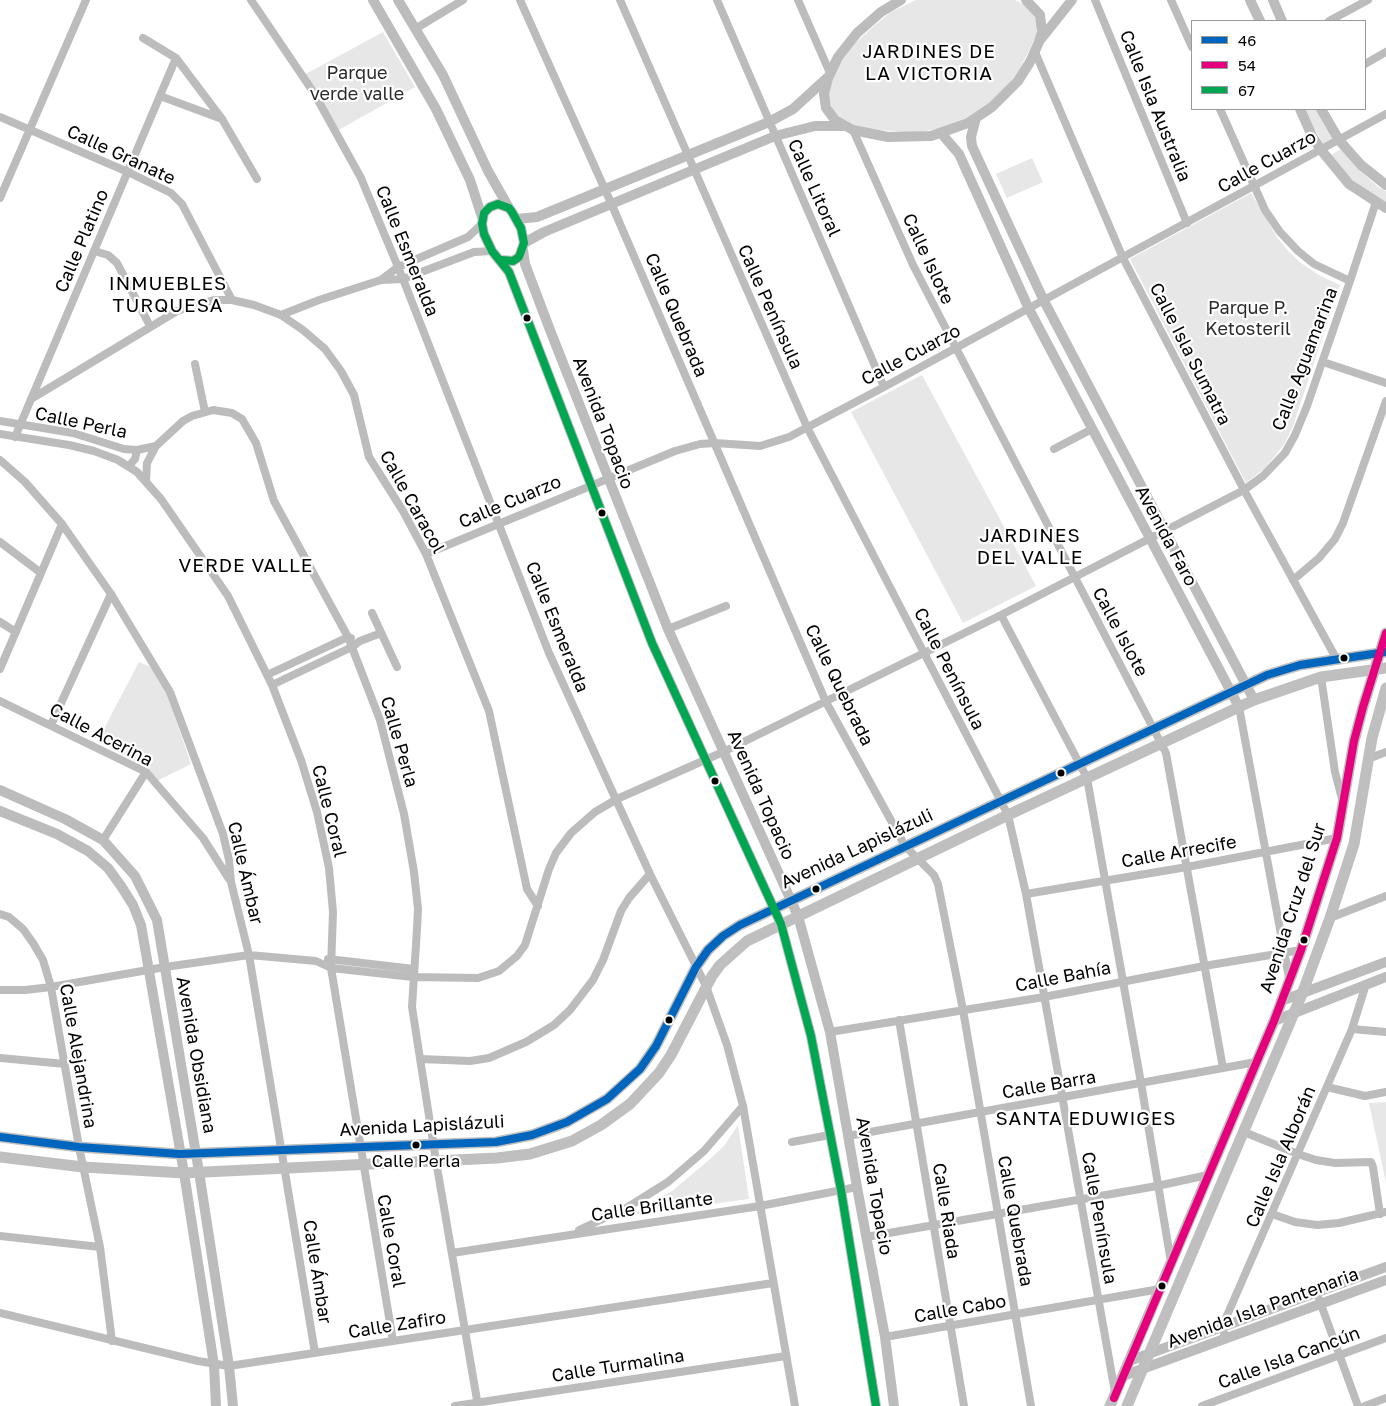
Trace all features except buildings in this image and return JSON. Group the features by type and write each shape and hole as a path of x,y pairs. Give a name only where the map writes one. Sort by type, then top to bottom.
{"main road":[{"name":"Avenida Cruz del Sur","path":"1110,1406 1274,1021 1301,950 1337,838 1354,741 1374,671 1382,653 1386,633"},
{"name":"Avenida Lapislázuli","path":"0,1137 79,1147 180,1154 496,1142 514,1139 567,1122 594,1108 620,1089 640,1069 656,1046 696,967 708,950 723,936 740,925 1246,684 1288,667 1382,653"},
{"name":"Avenida Lapislázuli","path":"0,1157 83,1167 184,1173 497,1158 530,1154 572,1141 601,1125 630,1104 659,1073 671,1055 706,986 720,965 747,941 917,860 1008,814 1254,700 1321,677 1386,668"},
{"name":"Avenida Cruz del Sur","path":"1127,1406 1302,994 1330,918 1354,844 1372,738 1386,688"}],"street":[{"path":"0,198 86,0"},
{"name":"Calle Esmeralda","path":"251,0 314,93 357,170 398,266 549,653 650,874 706,986 727,1045 743,1106 795,1406"},
{"path":"373,0 436,109 470,180 482,220 484,234 492,250 501,260 513,261 519,257 523,246 521,228 488,171 454,97 398,0"},
{"path":"416,29 463,0"},
{"name":"Calle Quebrada","path":"520,0 611,203 826,702 906,846 917,860 934,875 938,884 963,1010 1031,1406"},
{"name":"Calle Península","path":"620,0 807,427 1008,814 1026,894 1115,1394"},
{"name":"Calle Litoral","path":"716,0 884,387"},
{"path":"798,0 829,75"},
{"path":"849,128 832,117 825,104 825,90 829,75 850,41 888,4 901,0"},
{"path":"523,246 544,232 775,136 815,126 849,128 881,136 902,138 931,136 976,118 992,107 1010,90 1024,72 1037,47 1042,32 1040,15 1034,6 1026,0"},
{"path":"1037,47 1072,0"},
{"name":"Calle Isla Australia","path":"1095,0 1187,223"},
{"path":"1171,0 1191,45"},
{"path":"1250,0 1260,20"},
{"path":"1273,0 1282,20"},
{"path":"1331,20 1368,0"},
{"path":"143,38 176,58 222,120 257,179"},
{"name":"Calle Isla Sumatra","path":"1037,47 1123,258 1244,490 1337,660"},
{"path":"1366,63 1386,52"},
{"name":"Calle Platino","path":"15,437 176,58"},
{"path":"517,219 537,217 769,122 798,105 829,75"},
{"path":"160,96 222,120"},
{"path":"1220,110 1265,210 1280,232 1314,264 1350,282"},
{"path":"1300,110 1312,136 1321,150 1349,184 1386,208"},
{"path":"1322,110 1339,140 1361,165 1386,185"},
{"name":"Calle Cuarzo","path":"426,554 675,451 700,444 715,443 760,446 789,437 1044,301 1386,114"},
{"name":"Calle Granate","path":"0,117 167,190 179,200 232,300"},
{"name":"Avenida Faro","path":"976,118 971,137 972,146 1044,301 1254,700"},
{"name":"Calle Islote","path":"849,128 913,265 955,349 1168,758 1222,1068"},
{"name":"Avenida Faro","path":"941,133 959,154 1029,309 1239,707 1290,980"},
{"name":"Calle Aguamarina","path":"0,990 51,987 164,967 249,955 316,962 331,968 478,978 499,970 518,956 525,944 549,869 564,841 580,824 617,799 723,752 1001,615 1244,490 1263,476 1285,453 1307,406 1376,202"},
{"path":"381,280 398,266 468,237 482,220 486,209 494,204 509,208"},
{"name":"Avenida Topacio","path":"523,246 525,264 607,478 668,629 798,916 830,1032 885,1337 894,1406"},
{"path":"281,315 319,300 381,280 403,279 474,252 492,250"},
{"path":"94,251 108,255 117,264 150,326"},
{"name":"Avenida Topacio","path":"501,260 509,272 652,643 782,924 811,1036 841,1190 876,1406"},
{"name":"Calle Caracol","path":"31,399 177,311 195,304 215,300 232,300 254,305 281,315 318,342 341,371 354,395 369,457 426,554 489,711 527,888 530,896 538,906"},
{"path":"1322,362 1386,383"},
{"path":"195,364 205,412"},
{"path":"1293,580 1319,558 1335,539 1343,523 1386,401"},
{"name":"Calle Perla","path":"146,481 148,463 156,446 183,421 213,410 232,413 242,419 256,442 274,501 348,637 380,720 406,824 414,872 418,908 412,1007 433,1144 478,1404"},
{"name":"Calle Perla","path":"0,421 73,433 124,449 137,450 156,446"},
{"path":"1054,449 1092,429"},
{"name":"Calle Coral","path":"0,434 83,447 107,455 129,466 146,481 161,499 228,596 272,685 301,760 317,812 329,868 333,912 331,968 392,1341"},
{"path":"129,466 135,459 137,450"},
{"name":"Calle Ámbar","path":"0,460 25,482 62,524 111,594 170,692 223,834 229,860 231,882 249,955 315,1353"},
{"path":"0,669 62,524"},
{"path":"0,542 41,573"},
{"path":"52,725 111,594"},
{"path":"668,629 726,606"},
{"path":"372,613 397,667"},
{"path":"1001,615 1087,778 1171,1262"},
{"path":"0,622 16,632"},
{"path":"272,685 352,647 360,641 382,633"},
{"path":"267,675 348,637 360,641"},
{"path":"1321,677 1335,772 1343,804"},
{"name":"Calle Acerina","path":"0,701 146,772 203,838 231,882"},
{"path":"1368,759 1386,752"},
{"path":"103,840 146,772"},
{"name":"Avenida Obsidiana","path":"0,790 65,819 103,840 136,876 157,920 199,1172 229,1366 233,1406"},
{"name":"Avenida Obsidiana","path":"0,811 88,851 108,868 133,905 141,925 184,1173 214,1365 216,1406"},
{"name":"Calle Arrecife","path":"1026,894 1187,867 1337,838"},
{"path":"420,1059 462,1061 489,1058 526,1042 554,1025 570,1010 593,980 603,960 621,911 629,898 650,874"},
{"path":"1330,918 1386,896"},
{"name":"Calle Alejandrina","path":"0,914 9,918 23,929 33,943 43,960 51,987 79,1147 100,1247 112,1341"},
{"name":"Calle Bahía","path":"830,1032 1301,950"},
{"name":"Calle Aguamarina","path":"316,962 331,958 414,973"},
{"path":"1281,1001 1386,962"},
{"path":"1274,1021 1386,977"},
{"name":"Calle Isla Alborán","path":"1222,1327 1352,1029 1366,984"},
{"name":"Calle Riada","path":"899,1020 964,1406"},
{"path":"1352,1029 1386,1032"},
{"path":"0,1058 65,1064"},
{"name":"Calle Barra","path":"848,1136 1256,1062"},
{"path":"1327,1087 1365,1096 1386,1092"},
{"path":"570,1234 628,1207 668,1182 704,1151 743,1106"},
{"path":"1244,1132 1298,1154 1335,1163 1371,1162 1383,1213 1339,1223 1317,1225 1295,1222 1272,1214"},
{"path":"792,1142 830,1135"},
{"path":"866,1236 1157,1186 1208,1175"},
{"name":"Calle Brillante","path":"452,1253 760,1206 857,1187"},
{"path":"0,1236 100,1247"},
{"name":"Avenida Isla Pantenaria","path":"1129,1361 1386,1267"},
{"name":"Avenida Isla Pantenaria","path":"1123,1376 1386,1280"},
{"name":"Calle Zafiro","path":"0,1313 214,1365 229,1366 773,1283"},
{"name":"Calle Cabo","path":"885,1337 1160,1289"},
{"path":"1317,1292 1358,1406"},
{"path":"1222,1327 1226,1339"},
{"name":"Calle Isla Cancún","path":"1202,1406 1386,1338"},
{"name":"Calle Turmalina","path":"455,1406 786,1356"},
{"path":"1365,1406 1386,1398"}],"green space":[{"path":"916,0 1015,0 1028,7 1034,14 1037,23 1036,37 1017,74 994,100 966,118 937,129 914,133 868,129 845,122 835,114 830,103 828,91 840,61 855,43 891,12"},
{"name":"Parque verde valle","path":"383,32 415,87 335,132 304,75"},
{"path":"1304,110 1318,110 1334,139 1324,145"},
{"path":"1341,149 1357,168 1378,187 1386,191 1386,204 1371,195 1348,176 1331,155"},
{"path":"1032,158 1043,182 1007,198 996,174"},
{"name":"Parque P. Ketosteril","path":"1251,193 1277,237 1288,251 1301,263 1319,275 1340,285 1293,426 1285,443 1265,468 1246,483 1130,259"},
{"path":"922,375 1036,586 963,623 851,412"},
{"path":"139,662 151,667 167,694 191,764 157,781 146,768 98,740"},
{"path":"1386,1102 1386,1183 1369,1103"},
{"path":"738,1125 749,1199 632,1215 672,1191 709,1160 724,1146"}],"transit line":[{"name":"67","path":"501,260 513,261 519,257 524,243 521,228 512,212 509,208 498,204 490,207 484,213 482,224 484,234 492,251 509,272 652,643 781,924 811,1036 841,1190 876,1406"},
{"name":"54","path":"1114,1398 1274,1021 1301,950 1337,838 1354,741 1386,633"},
{"name":"46","path":"0,1137 79,1147 180,1154 496,1142 532,1135 567,1122 607,1099 640,1069 656,1046 696,967 708,950 723,936 740,925 1267,675 1300,665 1386,652"}],"place":[{"name":"Calle Perla","path":"416,1145"}],"district":[{"name":"JARDINES DE LA VICTORIA","path":"929,63"},
{"name":"INMUEBLES TURQUESA","path":"168,295"},
{"name":"JARDINES DEL VALLE","path":"1030,547"},
{"name":"VERDE VALLE","path":"246,566"},
{"name":"SANTA EDUWIGES","path":"1086,1119"}]}
